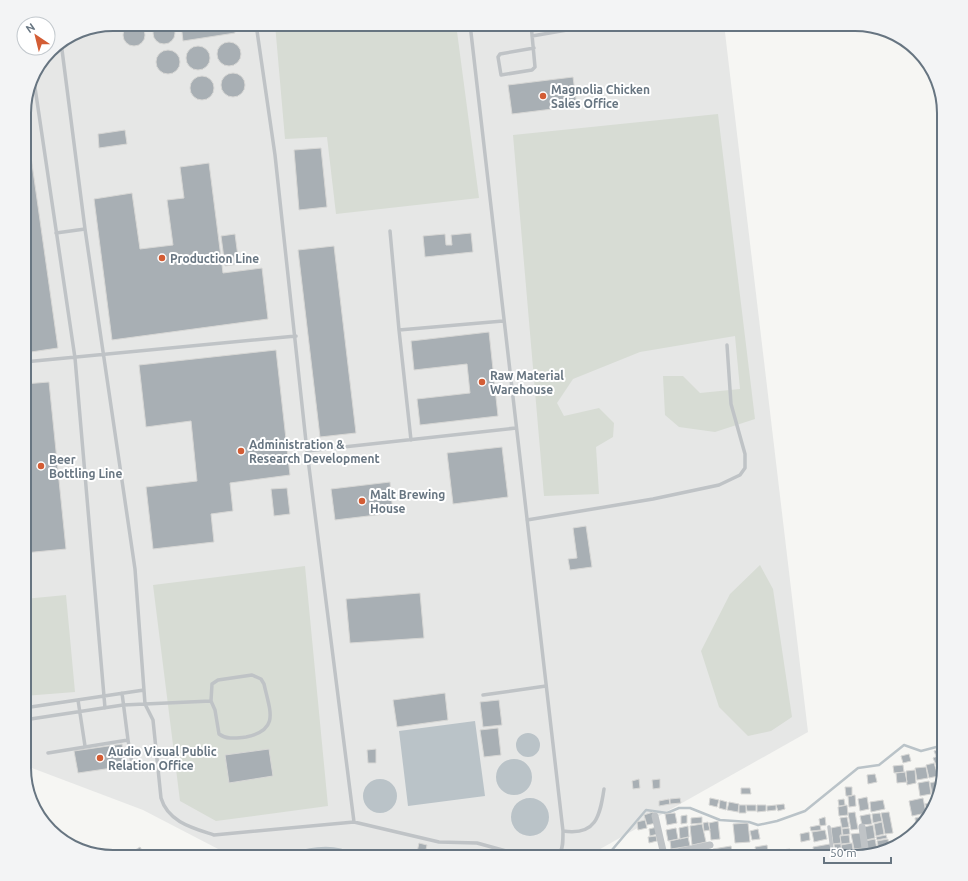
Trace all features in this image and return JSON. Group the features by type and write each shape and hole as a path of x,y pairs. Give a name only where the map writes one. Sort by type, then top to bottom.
{"street":[{"path":"655,816 663,850"},
{"path":"862,827 865,849"},
{"path":"689,850 710,845"}],"lane":[{"path":"257,31 275,155 296,336 307,451 354,822"},
{"path":"471,31 503,321 563,831 562,850"},
{"path":"532,31 534,48 534,69 501,75 498,57 500,54 534,48"},
{"path":"532,36 561,31"},
{"path":"62,49 102,354 135,569 144,704 153,720 161,798 165,809 172,817 197,830 214,835 354,822 439,842 477,843 502,850"},
{"path":"35,87 74,358 105,708"},
{"path":"56,233 85,229"},
{"path":"390,231 411,440"},
{"path":"399,330 503,321"},
{"path":"31,361 296,336"},
{"path":"527,520 653,499 719,485 740,475 745,468 745,454 732,404 727,345"},
{"path":"307,451 516,428"},
{"path":"252,675 257,677 264,684 270,721 267,728 257,734 238,738 223,737 219,734 215,710 211,701 212,684 218,680 252,675"},
{"path":"483,695 546,686"},
{"path":"31,707 144,690"},
{"path":"122,693 133,770"},
{"path":"78,700 85,746"},
{"path":"31,719 123,705 211,701"},
{"path":"48,753 128,740"},
{"path":"563,831 576,833 585,830 593,824 601,803 604,788"},
{"path":"829,827 832,850"}],"shaded area":[{"path":"108,31 725,31 808,732 598,850 220,850 143,810 31,768 31,108 35,87 45,67 63,48 77,39 87,35"},
{"path":"276,31 457,31 479,198 336,214 327,137 285,139"},
{"path":"718,114 755,419 715,432 679,427 665,415 663,376 683,376 700,393 740,389 735,336 640,352 573,379 557,403 564,416 599,408 614,423 613,437 596,447 599,494 544,496 513,135"},
{"path":"760,565 773,589 792,717 771,731 748,736 719,707 701,651 730,594"},
{"path":"305,566 328,806 216,821 180,801 153,585"},
{"path":"66,595 75,692 31,695 31,598"},
{"path":"475,721 485,796 408,806 399,731"},
{"path":"528,733 536,737 540,745 536,753 528,757 520,753 516,745 520,737"},
{"path":"518,759 527,764 531,770 531,784 527,790 518,795 510,795 501,790 497,784 496,773 501,764 507,760"},
{"path":"377,779 383,779 387,780 394,786 397,796 396,803 390,810 383,813 377,813 373,812 366,806 363,799 363,793 364,789 370,782"},
{"path":"530,798 540,801 546,807 549,817 546,827 540,833 530,836 520,833 514,827 511,817 514,807 520,801"}],"building":[{"path":"123,31 145,31 145,39 138,46 130,46 123,39"},
{"path":"154,31 174,31 172,41 164,44 156,41 153,33"},
{"path":"182,31 235,31 235,33 183,41"},
{"path":"229,42 237,46 241,54 237,62 229,66 221,62 217,54 221,46"},
{"path":"198,46 206,50 210,58 206,66 198,70 190,66 186,58 190,50"},
{"path":"168,50 176,54 180,62 176,70 168,74 160,70 156,62 160,54"},
{"path":"233,73 241,77 245,85 241,93 233,97 225,93 221,85 225,77"},
{"path":"202,76 210,80 214,88 210,96 202,100 194,96 190,88 194,80"},
{"name":"Magnolia Chicken Sales Office","path":"573,77 577,106 512,114 508,85"},
{"path":"125,130 127,144 99,148 98,134"},
{"path":"321,148 327,207 299,210 294,150"},
{"path":"31,157 58,348 31,352"},
{"name":"Production Line","path":"209,163 223,273 262,268 268,319 112,340 94,199 132,193 140,249 173,245 167,200 184,198 180,167"},
{"path":"471,233 473,252 425,257 423,236 445,234 446,245 452,245 451,235"},
{"path":"235,234 239,264 225,266 221,236"},
{"path":"334,246 356,433 320,437 298,250"},
{"name":"Raw Material Warehouse","path":"489,332 498,416 420,425 417,399 470,393 467,364 414,370 411,341"},
{"name":"Administration & Research Development","path":"276,350 290,475 230,483 233,511 211,514 214,542 153,549 146,487 197,481 191,421 146,427 139,365"},
{"name":"Beer Bottling Line","path":"49,382 66,549 31,552 31,383"},
{"path":"502,447 508,497 453,504 447,453"},
{"name":"Malt Brewing House","path":"390,482 393,513 335,520 331,489"},
{"path":"287,488 290,514 274,516 271,489"},
{"path":"586,526 592,567 570,570 568,559 577,558 573,528"},
{"path":"420,593 424,638 350,643 346,599"},
{"path":"445,693 448,720 397,727 393,700"},
{"path":"499,700 502,725 483,727 480,702"},
{"path":"498,728 501,755 484,757 480,730"},
{"name":"Audio Visual Public Relation Office","path":"122,744 126,766 78,773 74,751"},
{"path":"269,749 273,776 229,783 225,755"},
{"path":"376,749 376,763 368,763 367,750"},
{"path":"937,750 937,756 936,756 934,751"},
{"path":"909,754 911,761 903,763 901,756"},
{"path":"937,756 937,767 933,758"},
{"path":"934,763 937,773 936,776 929,778 926,765"},
{"path":"903,765 904,772 894,773 893,766"},
{"path":"926,767 928,778 917,780 915,768"},
{"path":"915,770 916,783 907,785 906,771"},
{"path":"905,772 907,782 897,783 896,773"},
{"path":"875,774 877,782 868,784 867,775"},
{"path":"639,779 640,788 633,789 632,781"},
{"path":"660,779 660,788 653,789 652,780"},
{"path":"929,781 931,794 920,796 918,783"},
{"path":"935,782 932,793 930,783"},
{"path":"845,787 852,787 852,796 846,796"},
{"path":"741,788 750,788 751,794 741,794"},
{"path":"855,795 856,806 849,807 848,796"},
{"path":"867,797 869,809 860,811 858,799"},
{"path":"680,798 681,803 670,804 670,799"},
{"path":"710,798 719,800 717,807 709,805"},
{"path":"923,798 925,810 923,814 912,816 909,801"},
{"path":"669,799 670,804 659,806 659,801"},
{"path":"844,799 845,805 839,806 838,800"},
{"path":"720,800 727,802 726,810 719,808"},
{"path":"883,800 885,809 871,812 870,802"},
{"path":"729,802 739,804 738,812 727,810"},
{"path":"784,804 785,809 778,811 776,805"},
{"path":"739,805 746,805 746,813 739,813"},
{"path":"746,805 756,805 756,811 747,811"},
{"path":"757,805 766,805 766,811 757,812"},
{"path":"776,805 776,810 767,811 767,806"},
{"path":"847,805 848,815 839,816 838,807"},
{"path":"653,812 656,823 647,825 644,815"},
{"path":"855,812 858,829 851,830 848,813"},
{"path":"889,812 893,833 885,834 881,813"},
{"path":"675,813 677,823 667,825 665,814"},
{"path":"880,813 882,821 873,823 872,814"},
{"path":"870,814 872,824 862,825 860,816"},
{"path":"687,815 687,823 681,824 681,816"},
{"path":"702,817 702,823 691,824 691,818"},
{"path":"825,817 826,825 820,826 819,819"},
{"path":"847,817 849,827 842,828 840,818"},
{"path":"921,817 916,823 915,818"},
{"path":"645,820 647,828 638,830 637,822"},
{"path":"718,821 720,839 711,840 709,823"},
{"path":"708,822 710,830 704,831 703,823"},
{"path":"882,822 884,834 876,836 874,824"},
{"path":"748,823 750,842 735,843 733,824"},
{"path":"702,824 706,842 692,845 690,826"},
{"path":"820,825 821,830 811,831 810,827"},
{"path":"873,825 875,838 866,840 864,827"},
{"path":"688,826 689,837 680,839 679,828"},
{"path":"841,826 841,843 833,844 831,828"},
{"path":"657,827 658,834 650,836 649,829"},
{"path":"676,828 678,839 668,841 666,830"},
{"path":"849,828 850,834 843,835 842,829"},
{"path":"758,829 760,839 752,840 750,831"},
{"path":"825,830 827,839 814,842 812,832"},
{"path":"809,832 810,840 801,842 800,834"},
{"path":"861,833 863,848 854,849 851,834"},
{"path":"849,835 850,843 841,844 840,836"},
{"path":"886,835 887,838 877,840 876,837"},
{"path":"656,836 657,841 649,843 648,837"},
{"path":"688,837 690,846 671,849 670,841"},
{"path":"875,839 877,847 867,849 865,841"},
{"path":"888,839 888,843 878,846 877,841"},
{"path":"419,843 427,845 426,850 417,850"},
{"path":"852,843 853,850 842,850 841,845"},
{"path":"830,844 831,850 813,850 813,847"},
{"path":"834,844 841,844 842,850 835,850"},
{"path":"767,845 768,850 756,850 755,847"},
{"path":"731,846 732,850 713,850"}],"waterway":[{"path":"612,850 646,810 667,813 679,808 690,808 720,820 749,822 758,825 777,821 805,811 858,768 879,765 904,745 921,751 937,747"},
{"path":"308,850 317,848 340,850"}],"place":[{"name":"Magnolia Chicken Sales Office","path":"543,96"},
{"name":"Production Line","path":"162,258"},
{"name":"Raw Material Warehouse","path":"482,382"},
{"name":"Administration & Research Development","path":"241,451"},
{"name":"Beer Bottling Line","path":"41,466"},
{"name":"Malt Brewing House","path":"362,501"},
{"name":"Audio Visual Public Relation Office","path":"100,758"}]}
